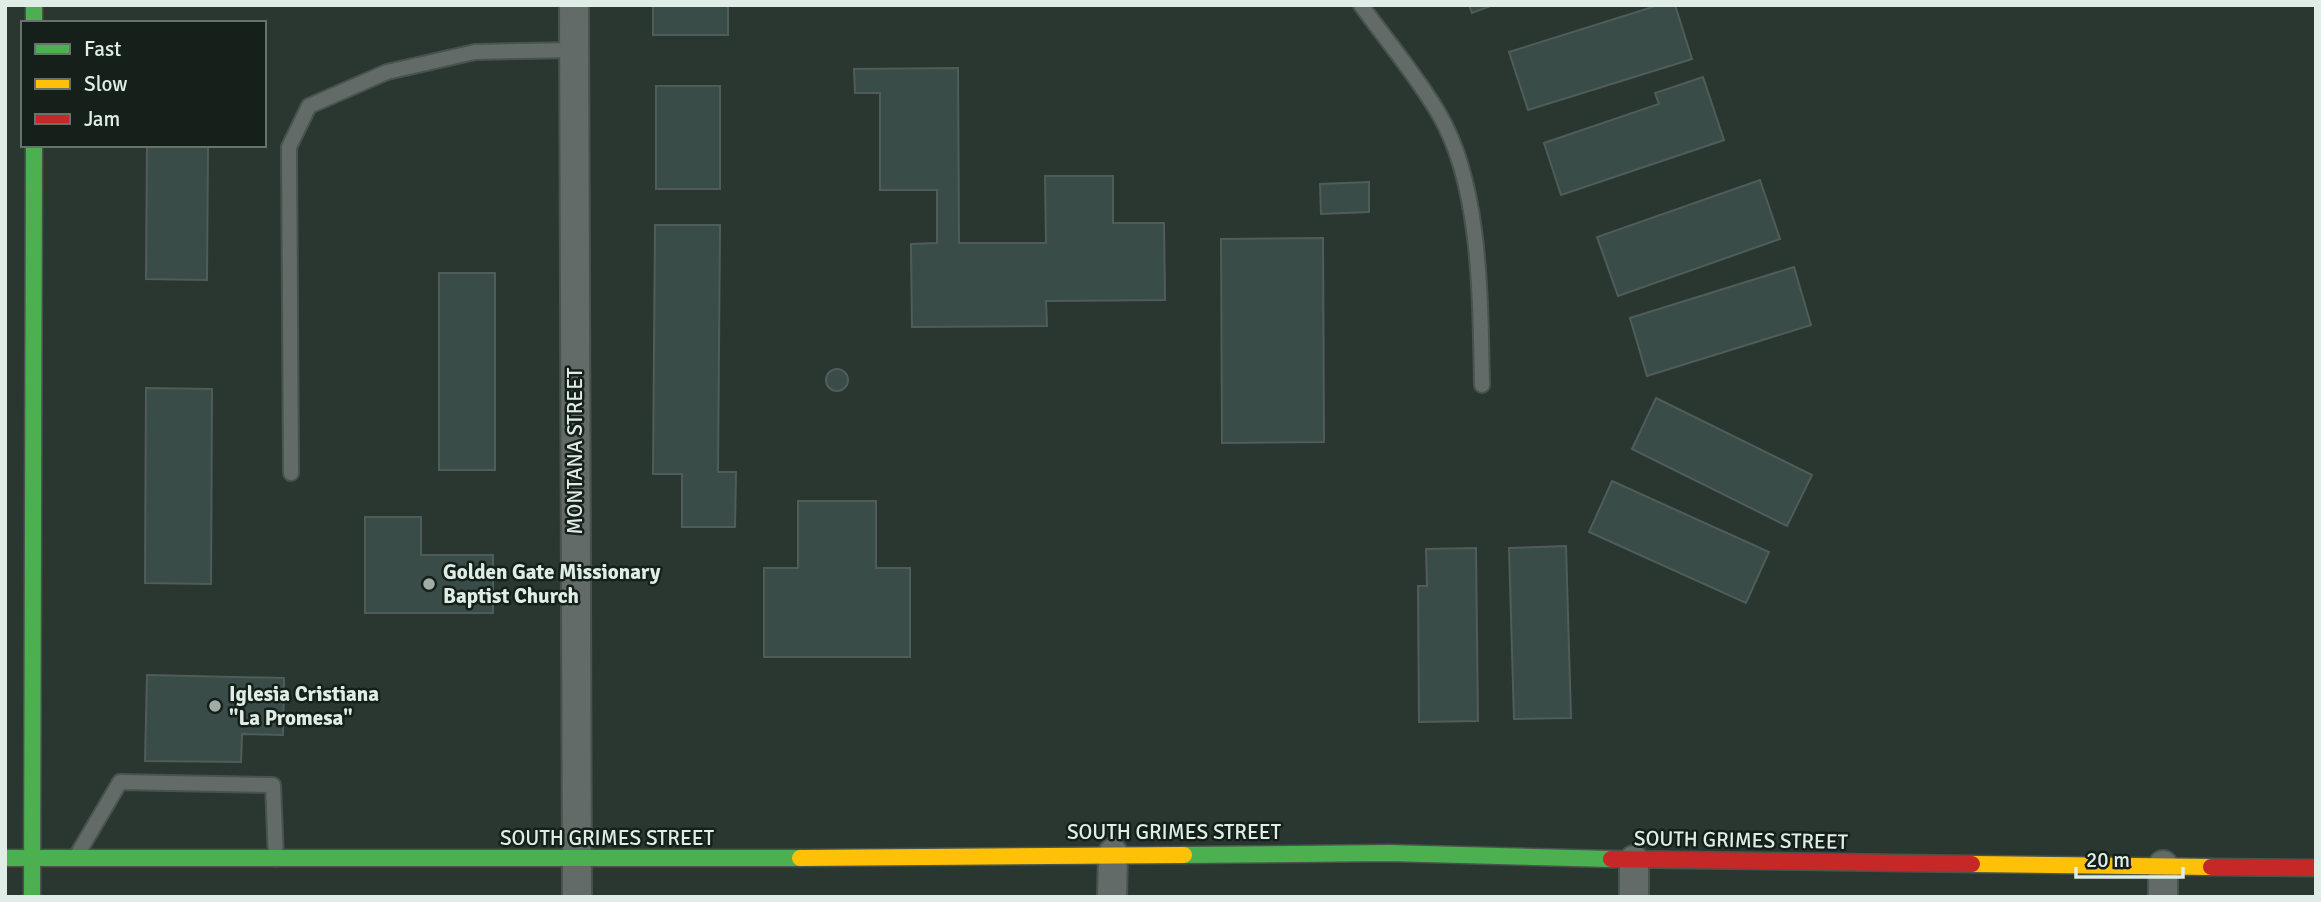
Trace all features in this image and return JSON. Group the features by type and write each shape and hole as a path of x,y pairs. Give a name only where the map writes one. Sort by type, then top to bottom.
{"street":[{"name":"MONTANA STREET","path":"574,5 577,897"},
{"path":"32,897 34,147"},
{"name":"SOUTH GRIMES STREET","path":"5,858 577,860 1113,853 1388,853 1634,860 2316,868"},
{"path":"1112,897 1113,853"},
{"path":"1634,860 1634,897"},
{"path":"2163,865 2163,897"}],"lane":[{"path":"1362,5 1440,115 1464,178 1481,275 1482,385"},
{"path":"290,473 289,147 309,106 387,72 475,52 574,50"},
{"path":"75,859 120,782 274,785 276,859"}],"building":[{"path":"653,5 728,5 728,35 653,35"},
{"path":"1469,5 1493,5 1472,13"},
{"path":"1659,5 1675,5 1692,59 1528,110 1509,52"},
{"path":"958,68 959,243 1046,243 1045,176 1113,176 1113,223 1164,223 1165,300 1046,301 1047,326 912,327 911,244 937,243 937,190 880,190 880,93 855,93 854,69"},
{"path":"1703,77 1724,140 1561,195 1544,143 1659,104 1655,93"},
{"path":"656,86 720,86 720,189 656,189"},
{"path":"147,147 208,147 207,280 146,279"},
{"path":"1760,180 1780,239 1618,296 1597,237"},
{"path":"1369,182 1369,212 1321,214 1320,184"},
{"path":"655,225 720,225 718,472 736,472 735,527 682,527 682,474 653,474"},
{"path":"1323,238 1324,442 1222,443 1221,239"},
{"path":"1794,267 1811,325 1647,376 1630,318"},
{"path":"439,273 495,273 495,470 439,470"},
{"path":"837,369 845,372 848,380 845,388 837,391 829,388 826,380 829,372"},
{"path":"146,388 212,389 211,584 145,583"},
{"path":"1656,398 1812,475 1787,526 1632,449"},
{"path":"1612,481 1769,552 1746,603 1589,532"},
{"path":"798,501 876,501 876,568 910,568 910,657 764,657 764,568 798,568"},
{"name":"Golden Gate Missionary Baptist Church","path":"365,517 421,517 421,555 493,555 493,613 365,613"},
{"path":"1566,546 1571,718 1514,719 1509,548"},
{"path":"1476,548 1478,721 1419,722 1418,586 1427,586 1426,549"},
{"name":"Iglesia Cristiana \"La Promesa\"","path":"147,675 284,678 283,735 242,734 241,762 145,761"}],"traffic: fast":[{"path":"34,5 34,21"},
{"path":"32,897 34,147"},
{"path":"1184,855 1388,853 1611,859"},
{"path":"5,858 800,858"}],"traffic: slow":[{"path":"800,858 1184,855"},
{"path":"1972,864 2211,867"}],"traffic: jam":[{"path":"1611,859 1972,864"},
{"path":"2211,867 2316,868"}],"place":[{"name":"Golden Gate Missionary Baptist Church","path":"429,584"},
{"name":"Iglesia Cristiana \"La Promesa\"","path":"215,706"}]}
